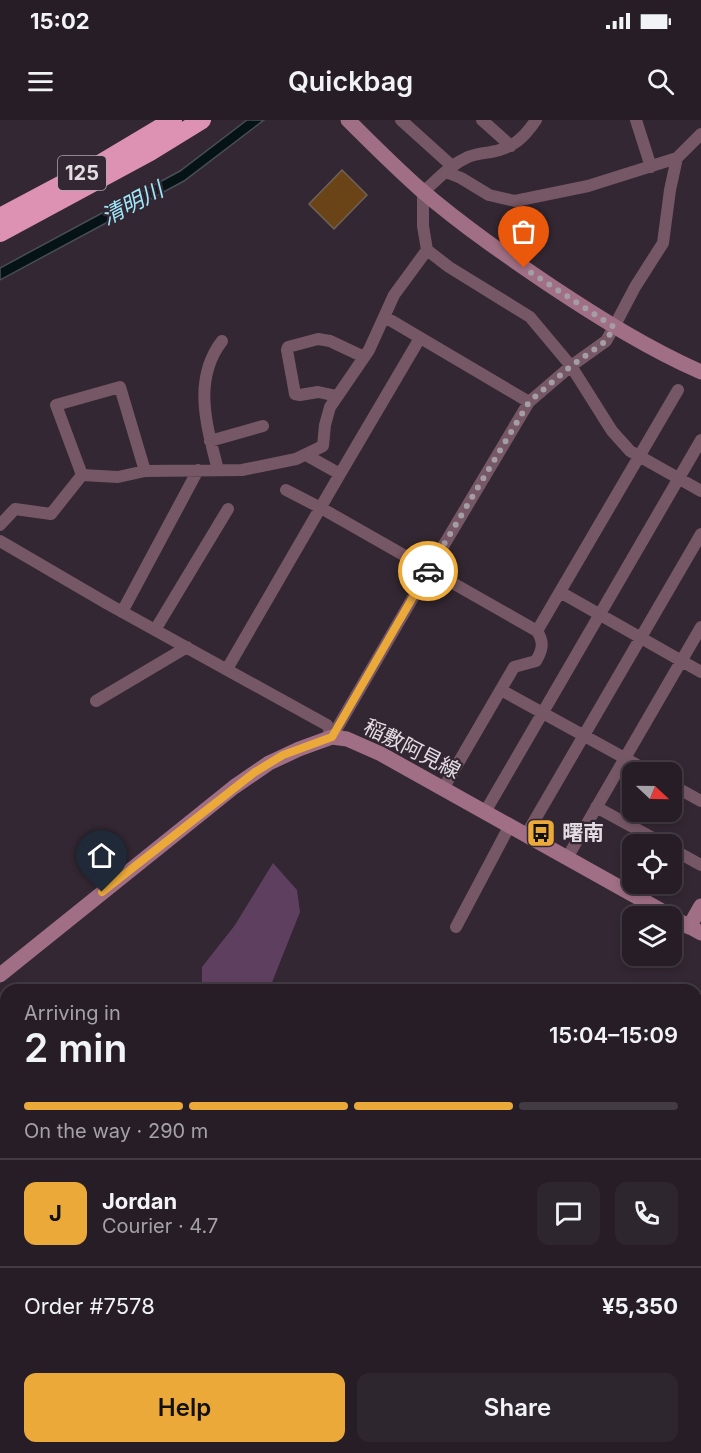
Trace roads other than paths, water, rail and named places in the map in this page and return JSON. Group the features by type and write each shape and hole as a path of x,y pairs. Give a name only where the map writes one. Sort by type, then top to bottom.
{"highway":[{"name":"125","path":"0,217 96,166 173,120"},
{"name":"125","path":"0,233 150,152 202,120"}],"main road":[{"path":"348,120 423,192 504,254 614,327 654,350 701,372"},
{"name":"稲敷阿見線","path":"0,975 241,782 283,755 332,737 347,739 363,745 652,906"},
{"name":"稲敷阿見線","path":"695,930 701,906"}],"street":[{"path":"401,120 449,169 461,178 489,195 515,201 588,186 677,159 701,134"},
{"path":"482,120 511,146"},
{"path":"536,120 525,136 511,146 471,156 449,169 423,192 423,226 427,250 449,267 530,317 571,366 612,431 630,451 701,491"},
{"path":"636,120 651,167"},
{"path":"332,737 529,402 571,366 606,341 635,286 663,243 670,190 677,159"},
{"path":"82,476 118,477 145,471 242,470 296,459 322,446 324,425 330,407 364,357 394,295 427,250"},
{"path":"384,317 529,402"},
{"path":"227,669 420,338"},
{"path":"337,396 318,392 295,394 288,347 318,339 330,341 364,357"},
{"path":"218,470 203,410 204,388 209,364 222,340"},
{"path":"82,476 56,405 120,387 145,471"},
{"path":"537,631 678,390"},
{"path":"210,441 263,426"},
{"path":"485,812 701,440"},
{"path":"306,455 340,474"},
{"path":"122,612 198,470"},
{"path":"0,525 15,510 51,514 82,476"},
{"path":"285,490 321,508 537,631 542,640 542,650 536,661 514,667 443,789"},
{"path":"155,630 228,509"},
{"path":"526,834 701,534"},
{"path":"0,541 122,612 327,725 332,737"},
{"path":"560,592 701,672"},
{"path":"567,858 701,627"},
{"path":"96,700 187,647"},
{"path":"501,690 632,762"},
{"path":"682,791 701,801"},
{"path":"596,807 646,834"},
{"path":"456,927 510,825"},
{"path":"682,855 701,865"}],"water":[{"name":"清明川","path":"247,120 264,120 184,181 0,280 0,268 180,171"}],"place":[{"name":"曙南","path":"541,833"}]}
